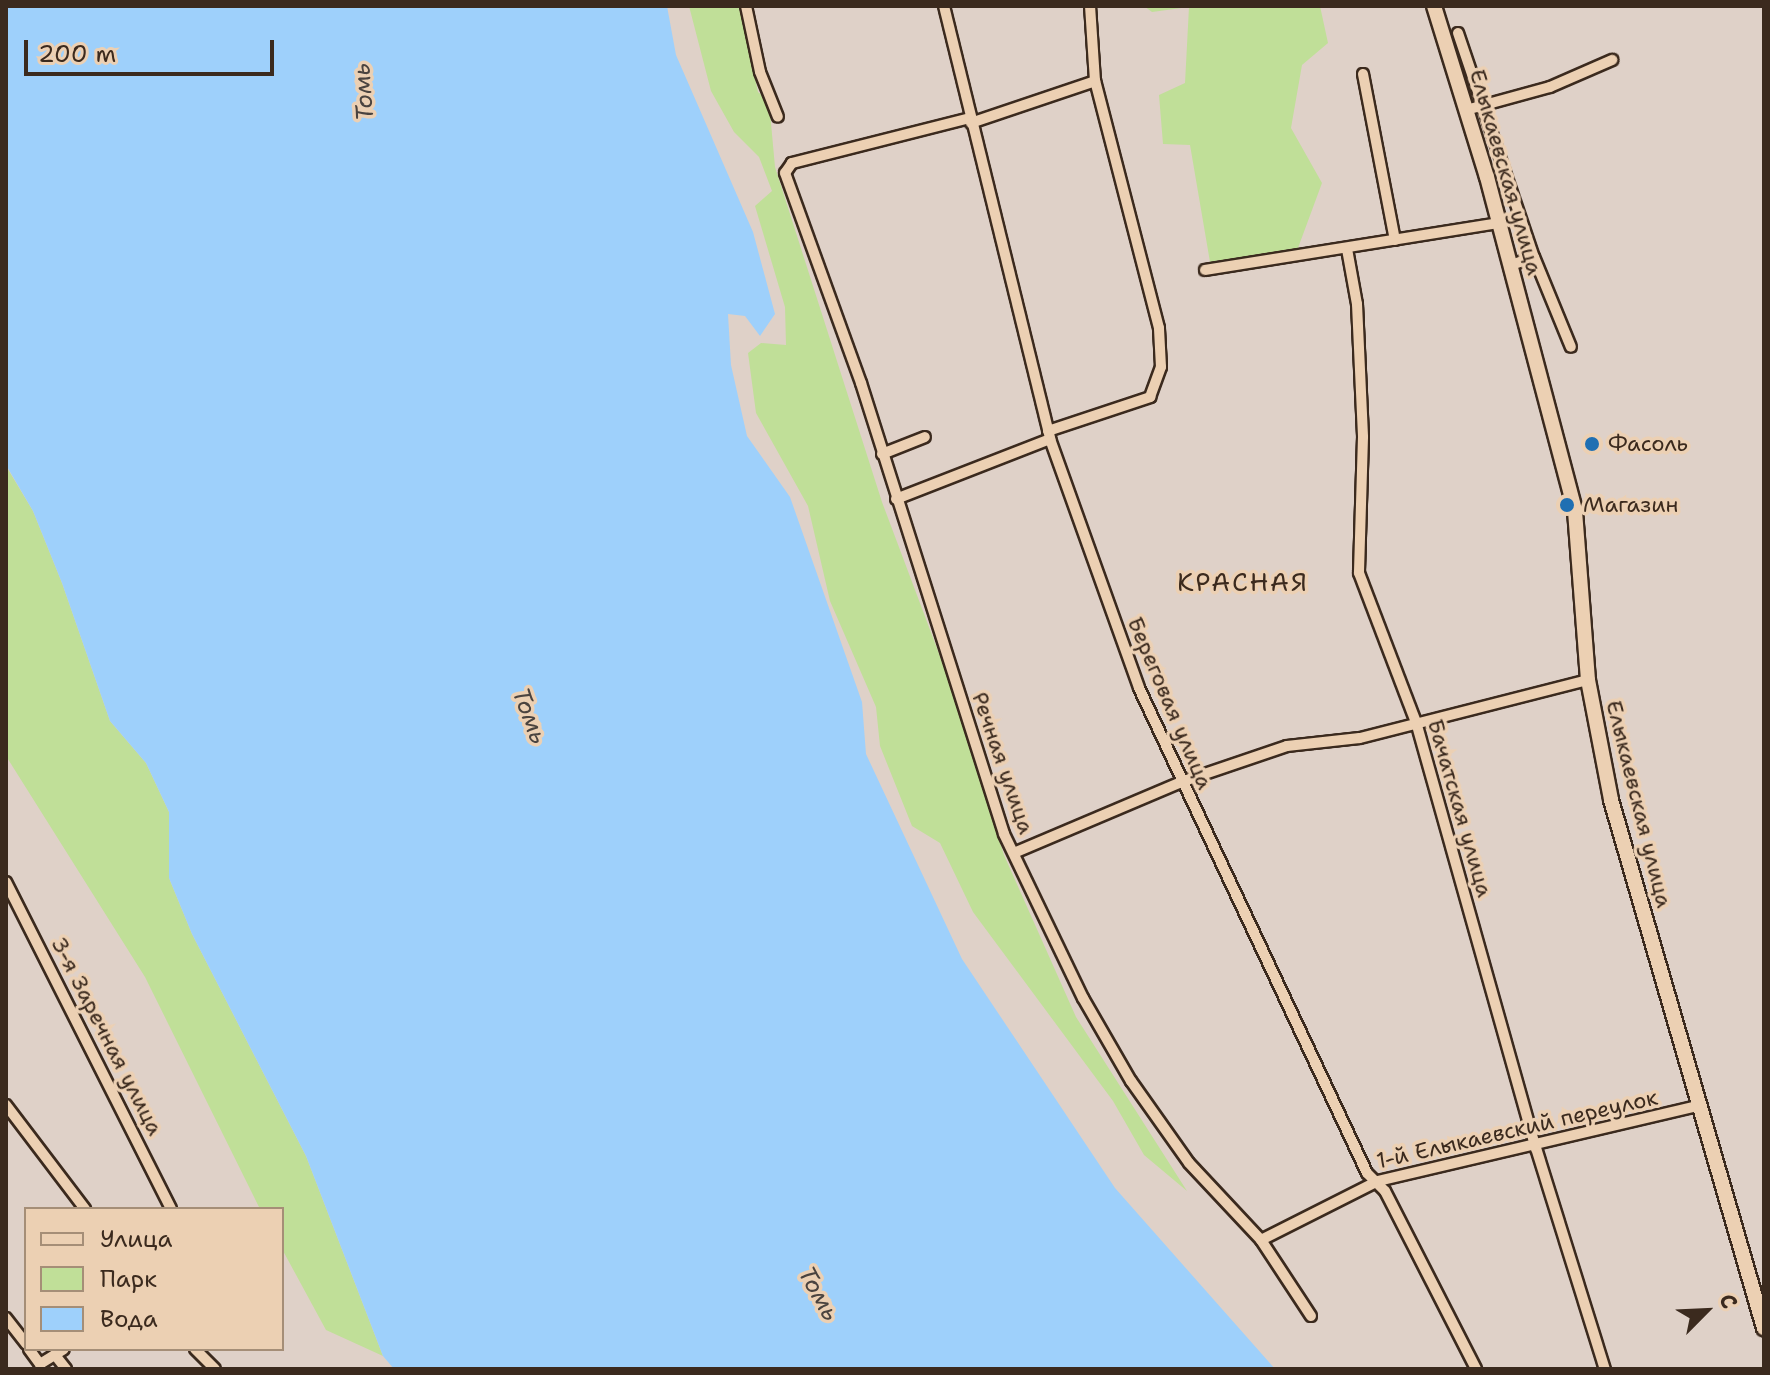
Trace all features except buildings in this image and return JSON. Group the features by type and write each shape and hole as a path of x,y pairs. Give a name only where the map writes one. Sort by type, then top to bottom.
{"street":[{"path":"746,6 760,72 778,117"},
{"name":"Береговая улица","path":"944,6 1049,435 1139,688 1181,782 1272,965 1367,1173 1378,1181 1476,1369"},
{"path":"896,499 1150,397 1161,367 1159,328 1095,81 1090,6"},
{"name":"Елыкаевская улица","path":"1434,6 1511,265 1580,535 1588,680 1611,800 1764,1328"},
{"path":"1458,33 1534,257 1571,347"},
{"path":"1466,110 1550,87 1612,60"},
{"path":"1363,74 1395,240"},
{"path":"970,121 1095,81"},
{"name":"Речная улица","path":"970,121 792,163 785,173 1014,853 1083,998 1131,1081 1189,1163 1261,1240 1311,1316"},
{"path":"1205,270 1499,223"},
{"name":"Бачатская улица","path":"1347,249 1357,304 1363,437 1359,573 1416,722 1536,1148 1605,1369"},
{"path":"1511,265 1534,257"},
{"path":"882,454 925,437"},
{"path":"1014,853 1181,782 1287,746 1360,738 1588,680"},
{"name":"3-я Заречная улица","path":"6,882 170,1207"},
{"path":"6,1105 83,1207"},
{"name":"1-й Елыкаевский переулок","path":"1261,1240 1378,1181 1536,1148 1698,1106"},
{"path":"6,1318 24,1342"},
{"path":"31,1351 40,1364 60,1352 66,1369"},
{"path":"197,1351 215,1369"}],"green space":[{"path":"689,6 739,6 758,92 769,101 775,167 882,502 944,667 1004,855 1076,1017 1187,1191 1144,1155 1113,1101 973,912 940,843 912,826 880,746 876,707 830,601 808,506 756,413 748,353 761,343 786,345 785,307 755,206 772,191 759,157 734,132 711,91"},
{"path":"1144,6 1320,6 1328,43 1302,65 1291,128 1322,183 1298,248 1210,262 1190,145 1163,144 1159,95 1185,83 1189,7 1152,12"},
{"path":"6,466 33,511 62,583 110,721 146,763 169,812 169,878 192,934 306,1156 383,1356 326,1330 284,1253 284,1207 259,1207 145,977 6,756"}],"water":[{"name":"Томь","path":"6,6 667,6 676,55 753,232 775,314 760,336 745,316 728,314 731,365 747,436 790,497 862,702 866,754 962,959 1115,1188 1275,1369 394,1369 383,1356 306,1156 192,934 169,878 169,812 146,763 110,721 62,583 33,511 6,465"}],"place":[{"name":"Фасоль","path":"1592,444"},
{"name":"Магазин","path":"1567,505"}],"district":[{"name":"КРАСНАЯ","path":"1243,582"}]}
